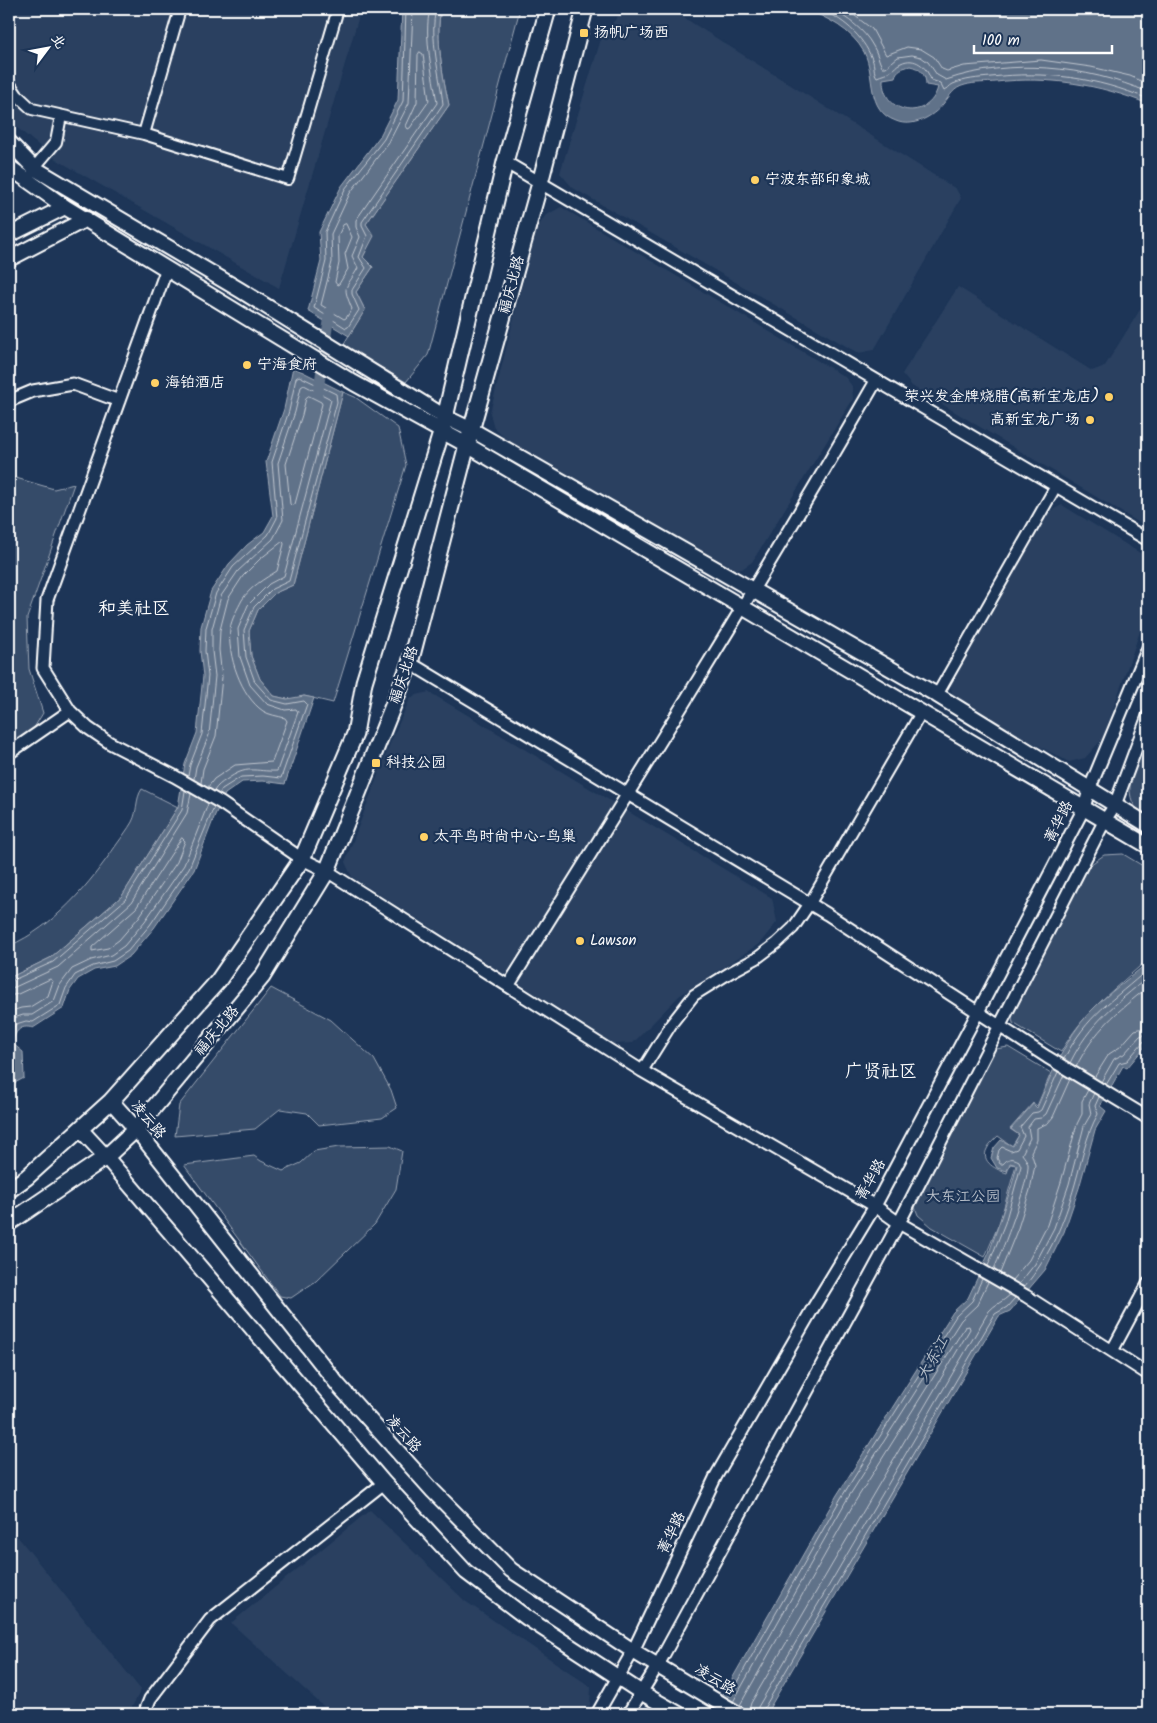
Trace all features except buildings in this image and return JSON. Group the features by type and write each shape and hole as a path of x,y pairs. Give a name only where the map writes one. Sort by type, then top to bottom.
{"main road":[{"name":"福庆北路","path":"9,1190 27,1177 111,1102 218,981 302,859 355,734 364,682 443,424 505,162 548,9"},
{"name":"福庆北路","path":"9,1223 106,1157 136,1129 262,977 327,871 410,663 467,444 540,183 585,9"},
{"path":"9,142 34,168 337,350 443,424 467,444 1148,846"},
{"path":"9,167 66,207 341,374 443,424 472,430 937,695 1148,825"},
{"path":"9,235 66,207"},
{"path":"9,259 86,219"},
{"name":"凌云路","path":"111,1102 136,1129 339,1386 433,1491 511,1570 633,1651 738,1714"},
{"path":"81,1130 384,1482 466,1572 527,1618 642,1693 679,1714"}],"street":[{"path":"144,134 180,9"},
{"path":"9,83 17,95 32,109 144,134 288,179 334,10"},
{"path":"34,168 56,142 62,116"},
{"path":"505,162 1148,540"},
{"path":"167,268 47,600 43,668 70,711 88,728 110,743 221,803 302,859 327,871 642,1070 875,1206 899,1223 1026,1296 1148,1374"},
{"path":"508,986 742,607 876,381"},
{"path":"9,401 34,391 73,384 119,401"},
{"path":"937,695 1056,486"},
{"name":"菁华路","path":"597,1714 633,1651 716,1476 813,1308 875,1206 1084,808 1089,790 1148,648"},
{"path":"410,663 810,903 1047,1057 1148,1118"},
{"path":"9,752 70,711"},
{"path":"642,1070 672,1023 694,996 757,958 793,928 810,903 921,713"},
{"path":"628,1714 658,1665 899,1223 1105,820 1115,805 1148,716"},
{"path":"1112,1351 1148,1284"},
{"path":"144,1714 150,1699 210,1620 384,1482"}],"shaded area":[{"path":"9,9 361,9 279,288 54,158 9,121"},
{"name":"宁波东部印象城","path":"624,9 670,9 956,189 961,198 874,350 858,353 573,188 560,173 602,36"},
{"path":"561,207 845,377 852,386 853,399 752,562 742,569 734,570 514,446 494,428 490,413 536,230 545,216"},
{"path":"958,287 1092,371 1105,366 1148,297 1148,528 912,386 902,374"},
{"path":"1062,505 1148,558 1148,608 1103,738 1085,758 1069,762 962,705 952,693 950,681 1042,523 1052,510"},
{"path":"429,692 772,898 777,922 759,944 679,996 633,1043 614,1044 352,877 345,862 391,741 410,699"},
{"path":"370,1510 465,1601 591,1687 590,1705 585,1714 332,1714 231,1623"},
{"path":"9,1526 141,1690 128,1714 9,1714"}],"green space":[{"path":"441,9 520,9 428,355 406,382 343,345 365,310 356,292 373,267 363,257 373,236 366,224 449,105 439,44"},
{"path":"343,392 355,397 398,428 406,465 333,703 304,696 291,700 274,696 260,679 251,656 249,631 258,610 275,593 293,585"},
{"path":"9,476 54,489 74,484 27,618 29,669 43,713 29,736 9,745"},
{"path":"1148,733 1148,817 1138,809 1132,800 1130,790 1134,767"},
{"path":"142,789 178,807 122,896 50,958 9,978 9,946 26,938 56,916 83,889 132,822 138,797"},
{"path":"1123,854 1148,869 1148,959 1089,1013 1069,1038 1061,1052 1013,1023 1011,1014 1087,867 1104,855"},
{"path":"271,988 331,1020 374,1059 391,1090 397,1108 382,1118 319,1125 307,1113 280,1109 255,1129 175,1136 179,1105"},
{"name":"大东江公园","path":"1008,1047 1051,1073 1037,1106 1033,1103 1010,1129 1019,1135 1012,1146 998,1136 990,1144 985,1154 988,1162 994,1168 1007,1173 1010,1164 1016,1165 1000,1221 985,1257 932,1227 918,1215 913,1202 988,1056 996,1049"},
{"path":"390,1146 402,1151 396,1189 375,1224 316,1281 291,1298 280,1296 184,1165 254,1156 283,1171 301,1163 314,1151 339,1147"}],"water":[{"path":"402,9 441,9 439,44 449,105 366,224 374,236 363,257 373,267 356,292 365,310 349,336 308,311 321,261 319,232 341,187 380,136 398,100"},
{"path":"804,9 1129,9 1148,16 1148,104 1111,91 1073,83 1015,80 965,85 952,92 939,109 928,117 915,122 902,123 886,116 875,100 868,61 859,44 838,25","holes":["914,67 924,75 926,85 938,87 933,98 925,106 907,110 898,107 890,100 885,91 883,79 895,77 897,72 903,68"]},
{"path":"293,367 343,392 293,585 275,593 258,610 249,631 251,656 260,679 274,696 287,699 304,696 314,698 285,784 263,781 242,782 225,794 194,870 154,928 131,955 115,966 94,970 78,979 70,990 64,1008 33,1028 25,1027 18,1030 13,1044 23,1052 24,1078 9,1086 9,978 50,958 122,896 178,807 185,764 197,733 203,676 200,651 201,627 211,591 229,564 247,545 264,532 273,516 266,462 284,409"},
{"name":"大东江","path":"1148,962 1148,1043 1127,1068 1123,1066 1100,1106 1106,1111 1095,1130 1079,1188 1064,1232 1045,1270 1010,1311 999,1316 766,1714 712,1714 837,1495 953,1312 968,1298 989,1253 1017,1165 1010,1163 1007,1171 997,1168 991,1158 994,1148 1001,1140 1013,1146 1019,1135 1011,1129 1033,1104 1037,1108 1059,1058 1081,1023 1104,999"}],"waterway":[{"path":"318,393 330,311"}],"place":[{"name":"扬帆广场西","path":"584,33"},
{"name":"宁波东部印象城","path":"755,180"},
{"name":"宁海食府","path":"247,365"},
{"name":"海铂酒店","path":"155,383"},
{"name":"荣兴发金牌烧腊(高新宝龙店)","path":"1109,397"},
{"name":"高新宝龙广场","path":"1090,420"},
{"name":"科技公园","path":"376,763"},
{"name":"太平鸟时尚中心-鸟巢","path":"424,837"},
{"name":"Lawson","path":"580,941"}],"district":[{"name":"和美社区","path":"134,609"},
{"name":"广贤社区","path":"881,1072"}]}
